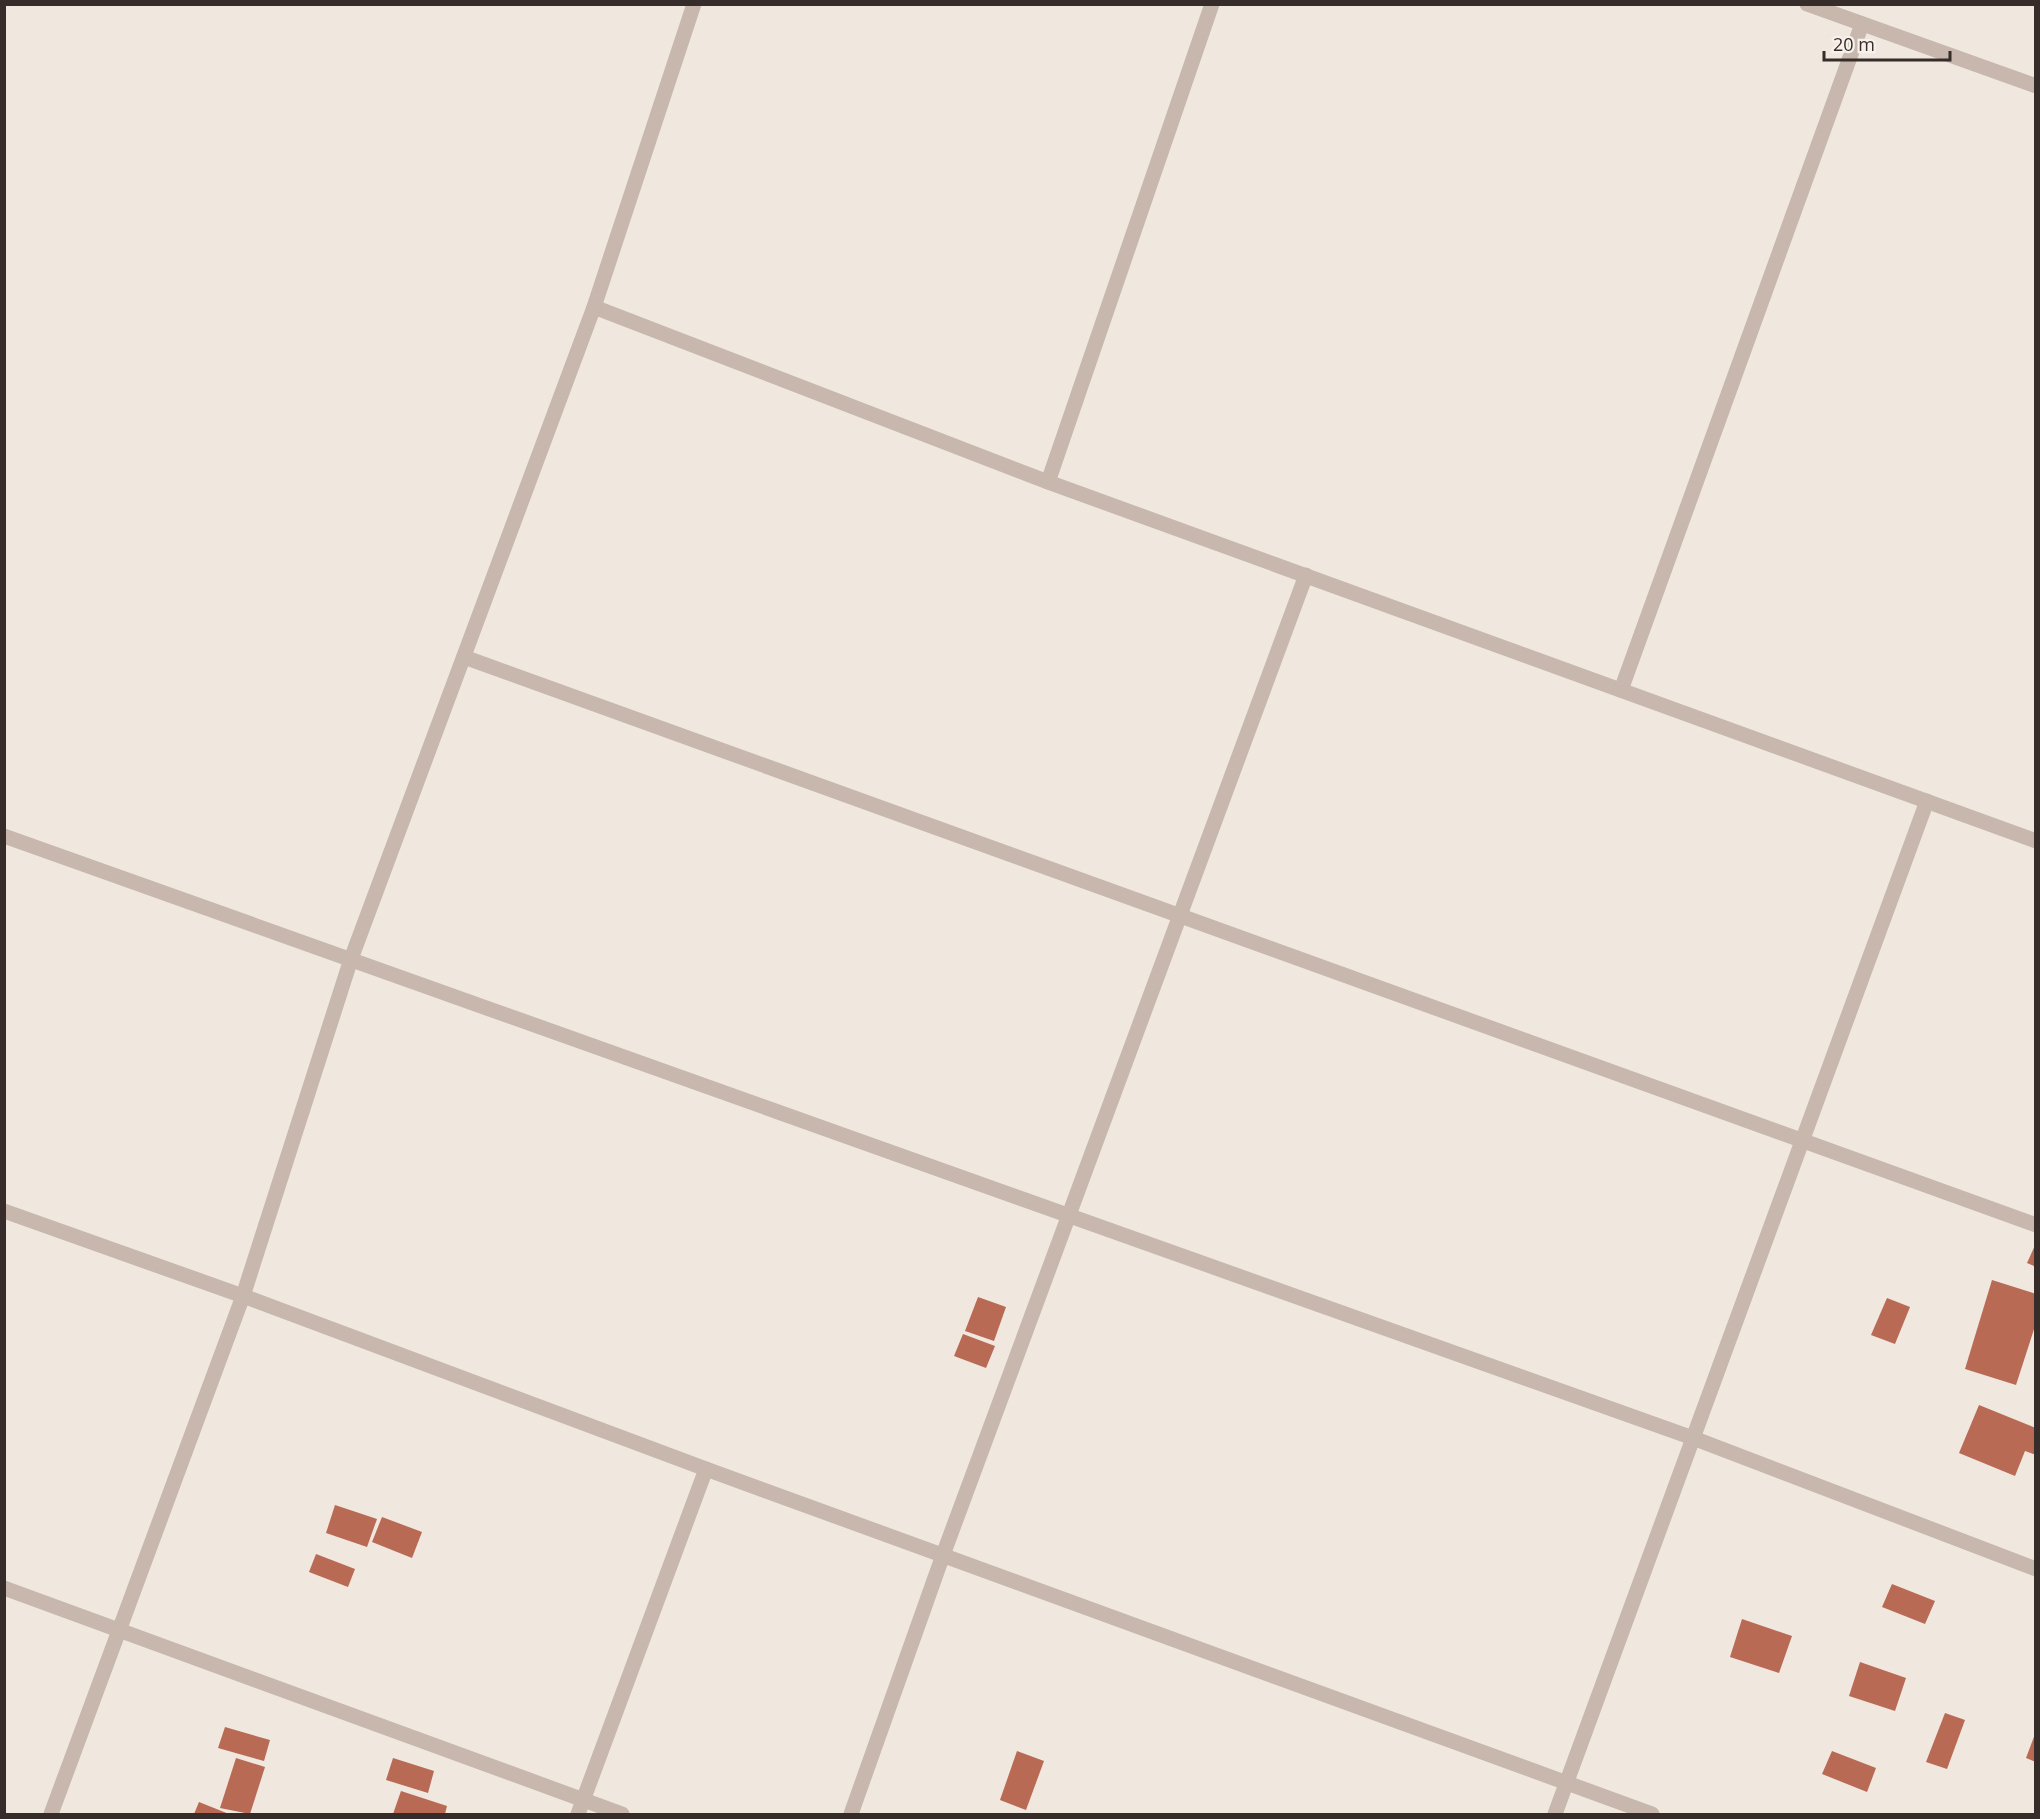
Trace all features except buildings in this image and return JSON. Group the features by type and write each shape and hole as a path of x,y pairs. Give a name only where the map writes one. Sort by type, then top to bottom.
{"street":[{"path":"51,1815 243,1296 351,959 594,307 694,4"},
{"path":"1048,482 1212,4"},
{"path":"1807,4 2036,86"},
{"path":"1621,690 1862,24"},
{"path":"594,307 1048,482 2036,841"},
{"path":"851,1815 943,1556 1306,575"},
{"path":"464,657 2036,1225"},
{"path":"1555,1815 1927,801"},
{"path":"4,836 1693,1438 2036,1569"},
{"path":"4,1211 243,1296 706,1469 1652,1815"},
{"path":"581,1808 706,1469"},
{"path":"4,1588 121,1629 581,1808 622,1815"}]}
